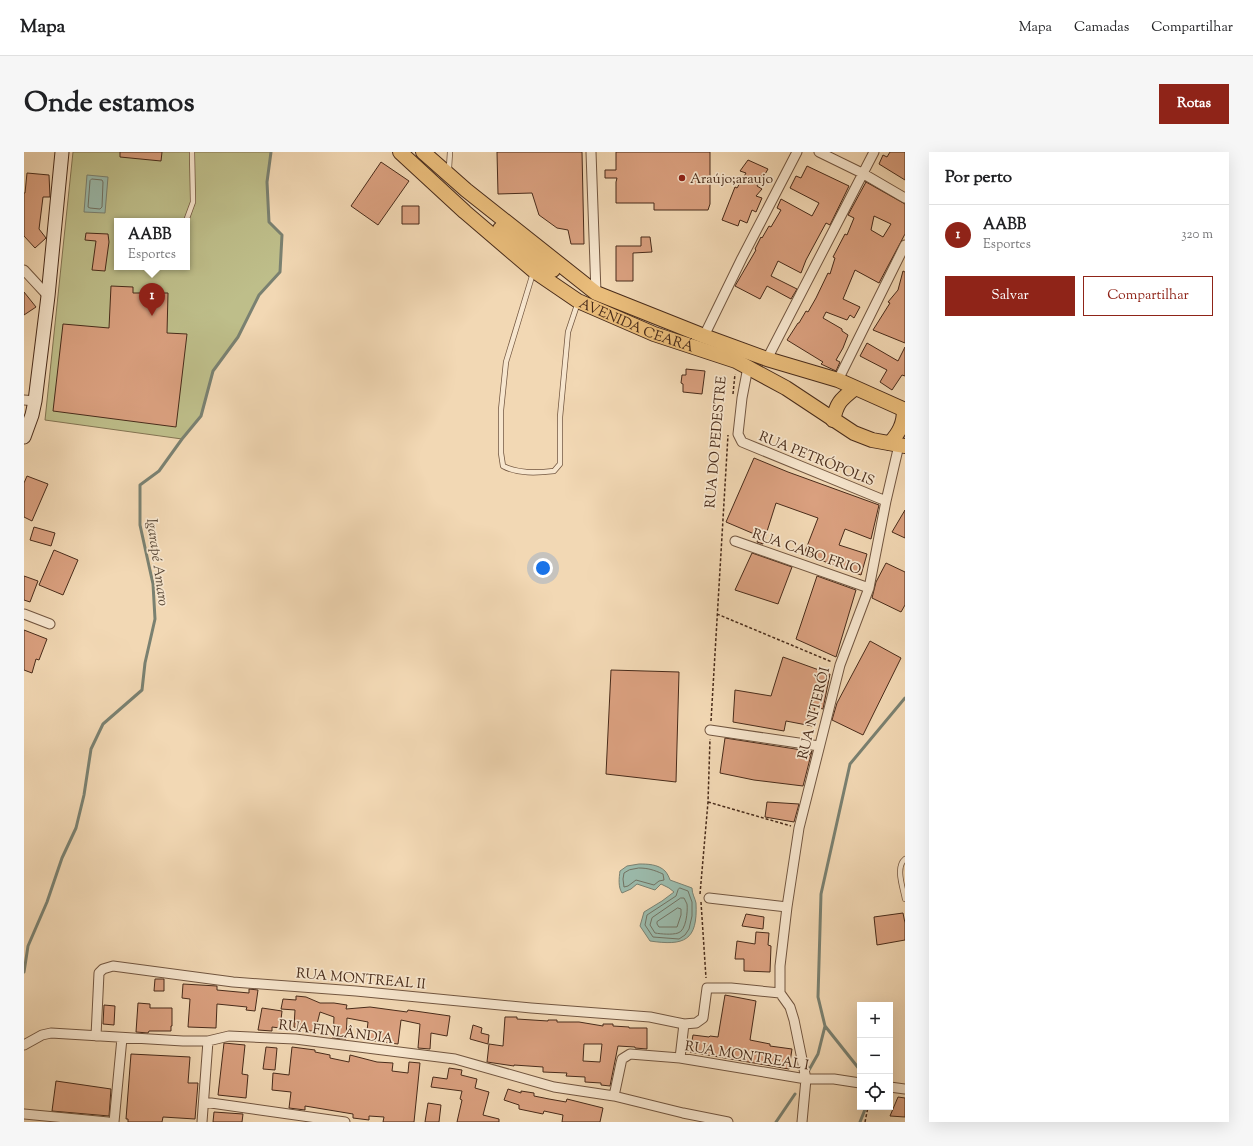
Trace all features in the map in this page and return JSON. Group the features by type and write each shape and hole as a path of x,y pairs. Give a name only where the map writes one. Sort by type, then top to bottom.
{"main road":[{"name":"AVENIDA CEARÁ","path":"400,152 465,212 534,271 578,301 654,334 742,364 786,388 854,433 872,440 898,444"},
{"path":"416,152 497,226 533,255 563,277 594,291"},
{"name":"AVENIDA CEARÁ","path":"423,152 466,190 594,291 704,336 767,358 838,380 905,409"},
{"path":"833,420 836,406 854,388"},
{"path":"898,444 896,436 901,427 905,409"}],"street":[{"path":"24,437 32,415 29,400 48,296 62,152"},
{"path":"591,152 594,291"},
{"path":"704,336 742,258 797,152"},
{"path":"819,152 862,173 905,198"},
{"path":"767,358 874,152"},
{"path":"838,380 905,245"},
{"path":"24,270 48,296"},
{"name":"RUA PETRÓPOLIS","path":"742,364 742,398 738,434 742,442 886,501"},
{"name":"RUA NITERÓI","path":"780,993 780,966 786,907 799,828 840,665 869,588 898,444"},
{"name":"RUA CABO FRIO","path":"735,541 869,588"},
{"path":"24,614 50,624"},
{"path":"710,730 819,746"},
{"path":"705,900 786,907"},
{"name":"RUA MONTREAL II","path":"96,1036 99,973 103,969 113,966 233,982 356,991 523,1007 650,1017 684,1024"},
{"path":"680,1058 684,1024 696,1024 703,1018 707,988 730,988 780,993 790,1007 794,1020 806,1079 802,1122"},
{"name":"RUA FINLÂNDIA","path":"24,1045 42,1035 51,1033 183,1041 208,1041 229,1036 295,1039 455,1060 554,1087 614,1096 682,1118 728,1122"},
{"path":"114,1122 122,1038"},
{"path":"202,1122 208,1041"},
{"name":"RUA MONTREAL I","path":"614,1096 622,1059 630,1054 680,1058 806,1079 834,1079 857,1083"},
{"path":"893,1087 905,1089"},
{"path":"204,1102 318,1120 345,1122"},
{"path":"24,1114 108,1122"}],"lane":[{"path":"187,218 193,202 192,152"},
{"path":"449,168 450,152"},
{"path":"534,271 506,362 502,410 501,453 503,466 511,470 536,473 554,471 560,464 560,417 567,340 568,332 578,301"},
{"path":"905,859 900,867 905,899"}],"path":[{"name":"RUA DO PEDESTRE","path":"732,400 742,364"},
{"name":"RUA DO PEDESTRE","path":"700,893 708,802 710,730 729,431"},
{"path":"717,614 840,665"},
{"path":"708,802 799,828"},
{"path":"705,900 707,988"},
{"path":"865,1122 867,1110"}],"green space":[{"path":"73,152 271,152 267,182 269,222 282,235 280,272 259,295 238,337 213,371 201,416 182,439 45,420"}],"water":[{"path":"87,175 108,177 105,213 84,212"},
{"path":"639,864 659,867 666,872 670,880 692,888 696,903 696,916 691,933 686,938 672,943 650,941 640,926 644,912 674,892 661,884 655,890 637,884 631,889 622,893 619,885 620,871 627,866"}],"building":[{"path":"120,152 162,152 161,161 120,157"},
{"path":"497,152 582,152 584,244 571,244 568,230 557,228 539,215 532,193 498,194"},
{"name":"Araújo;araujo","path":"616,152 710,152 710,204 708,210 654,210 654,203 616,203 617,178 605,178 605,170 616,170"},
{"path":"890,152 905,152 905,180 879,164 883,155 887,157"},
{"path":"748,160 768,169 764,176 762,175 757,186 762,189 756,196 762,198 756,212 752,210 747,223 740,220 738,226 722,220 735,187 737,188 746,173 740,171"},
{"path":"381,162 409,181 378,225 351,206"},
{"path":"807,166 849,186 830,225 826,223 806,260 801,273 778,261 771,276 797,289 791,299 767,286 760,299 735,286 756,250 755,249 761,237 762,238 769,226 771,227 781,210 777,208 781,199 812,216 819,203 790,188 796,176 801,178"},
{"path":"27,173 49,175 50,197 43,197 39,229 46,238 35,248 24,236 24,193"},
{"path":"866,182 905,204 905,234 879,283 855,270 843,299 860,307 854,318 850,315 847,320 826,312 823,318 842,329 842,331 848,335 836,360 840,362 836,371 821,364 823,362 787,340 806,311 808,312 828,273 830,274 835,258 833,257 845,234 847,235 854,218 848,215","holes":["874,216 891,224 883,237 871,230"]},
{"path":"402,206 419,206 419,224 402,224"},
{"path":"86,233 108,234 109,242 105,271 92,270 96,241 85,240"},
{"path":"641,237 650,237 652,252 633,253 633,281 616,281 616,246 641,246"},
{"path":"903,271 905,272 905,343 873,330 890,303 888,302 898,290"},
{"path":"111,286 133,287 133,293 168,293 167,333 187,334 176,427 53,411 63,324 109,328"},
{"path":"24,292 36,307 24,315"},
{"path":"867,343 898,361 905,347 905,376 902,375 892,390 880,382 887,370 860,356"},
{"path":"686,369 705,371 702,394 683,392 683,384 681,383 682,375 686,375"},
{"path":"754,458 879,505 871,539 845,529 839,545 867,554 861,575 804,554 818,518 776,503 763,544 757,542 759,536 726,522"},
{"path":"27,476 48,484 32,521 24,517 24,483"},
{"path":"905,510 905,538 892,532"},
{"path":"34,527 55,533 51,546 30,540"},
{"path":"54,550 78,560 63,595 39,585"},
{"path":"752,553 792,567 778,604 735,590"},
{"path":"886,563 905,572 905,605 901,612 872,598 876,582"},
{"path":"24,576 38,581 30,602 24,600"},
{"path":"817,576 856,590 836,657 796,639"},
{"path":"24,630 47,639 39,660 36,659 32,673 24,670"},
{"path":"870,641 901,658 863,735 832,720 837,703"},
{"path":"783,657 830,674 823,709 815,707 812,726 786,721 784,731 733,722 735,690 771,696"},
{"path":"611,670 679,672 676,782 606,774"},
{"path":"725,738 808,751 807,758 812,751 803,786 754,780 720,773"},
{"path":"767,802 799,804 794,822 765,817"},
{"path":"903,913 905,923 905,940 877,945 874,917"},
{"path":"746,914 764,917 763,929 742,926"},
{"path":"756,932 769,933 768,945 771,946 770,972 744,971 744,959 735,959 737,941 755,944"},
{"path":"155,979 164,979 164,991 154,991"},
{"path":"183,984 217,986 217,990 249,993 249,989 258,990 255,1011 246,1010 247,1007 217,1004 216,1028 188,1027 190,999 182,998"},
{"path":"725,995 756,1001 750,1040 770,1044 770,1046 792,1049 789,1069 690,1052 693,1035 718,1037"},
{"path":"296,996 306,997 320,1003 347,1005 346,1009 370,1007 407,1012 408,1010 450,1016 447,1036 431,1033 430,1049 418,1048 420,1024 401,1020 398,1044 366,1040 368,1022 347,1018 346,1039 333,1038 334,1017 320,1012 315,1032 294,1027 295,1010 281,1009 283,999 296,1000"},
{"path":"138,1003 150,1004 150,1008 172,1008 171,1031 149,1031 148,1033 136,1032"},
{"path":"104,1005 115,1006 114,1025 103,1024"},
{"path":"262,1008 282,1011 280,1028 272,1027 272,1031 258,1030"},
{"path":"505,1017 548,1021 557,1020 557,1022 579,1022 603,1026 603,1024 613,1024 613,1026 629,1028 647,1028 647,1049 618,1046 610,1086 601,1085 601,1083 585,1082 585,1077 566,1076 567,1073 543,1072 543,1067 514,1066 487,1062 489,1044 503,1046","holes":["584,1044 602,1044 600,1062 583,1061"]},
{"path":"473,1025 482,1028 481,1033 489,1035 488,1044 470,1039"},
{"path":"224,1043 245,1045 242,1074 248,1075 246,1098 218,1095"},
{"path":"266,1047 277,1048 275,1070 263,1069"},
{"path":"292,1047 315,1050 315,1052 330,1055 330,1058 349,1062 350,1055 377,1062 393,1063 392,1071 408,1073 409,1062 420,1063 414,1122 383,1122 384,1117 369,1116 369,1120 353,1118 353,1114 305,1106 305,1110 289,1108 291,1092 272,1090 273,1073 289,1075"},
{"path":"131,1054 190,1057 188,1083 198,1083 195,1119 163,1117 162,1122 128,1122 128,1119 126,1119"},
{"path":"449,1068 462,1070 461,1075 477,1079 475,1088 489,1092 483,1115 499,1119 499,1122 457,1122 462,1100 460,1099 462,1091 431,1087 433,1077 447,1079"},
{"path":"56,1081 111,1089 109,1116 52,1111"},
{"path":"508,1089 521,1093 521,1091 534,1093 534,1096 566,1102 567,1099 603,1108 600,1122 562,1122 563,1115 544,1111 543,1114 519,1109 519,1105 504,1100"},
{"path":"898,1097 905,1098 905,1117 890,1116"},
{"path":"428,1103 441,1105 439,1122 425,1122"},
{"path":"214,1112 243,1114 242,1122 213,1122"}],"waterway":[{"name":"Igarapé Amaro","path":"24,972 28,946 47,902 62,858 76,828 84,795 91,749 103,724 142,690 145,663 155,619 153,584 140,525 140,485 159,471 201,416 213,371 238,337 259,295 280,272 282,235 269,222 267,182 271,152"},
{"path":"857,1066 825,1026 818,997 821,894 850,764 905,698"},
{"path":"809,1070 818,1054 825,1026"},
{"path":"776,1122 795,1094"},
{"path":"860,1122 865,1110"}],"place":[{"name":"Araújo;araujo","path":"682,178"},
{"name":"AABB","path":"152,316"}]}
